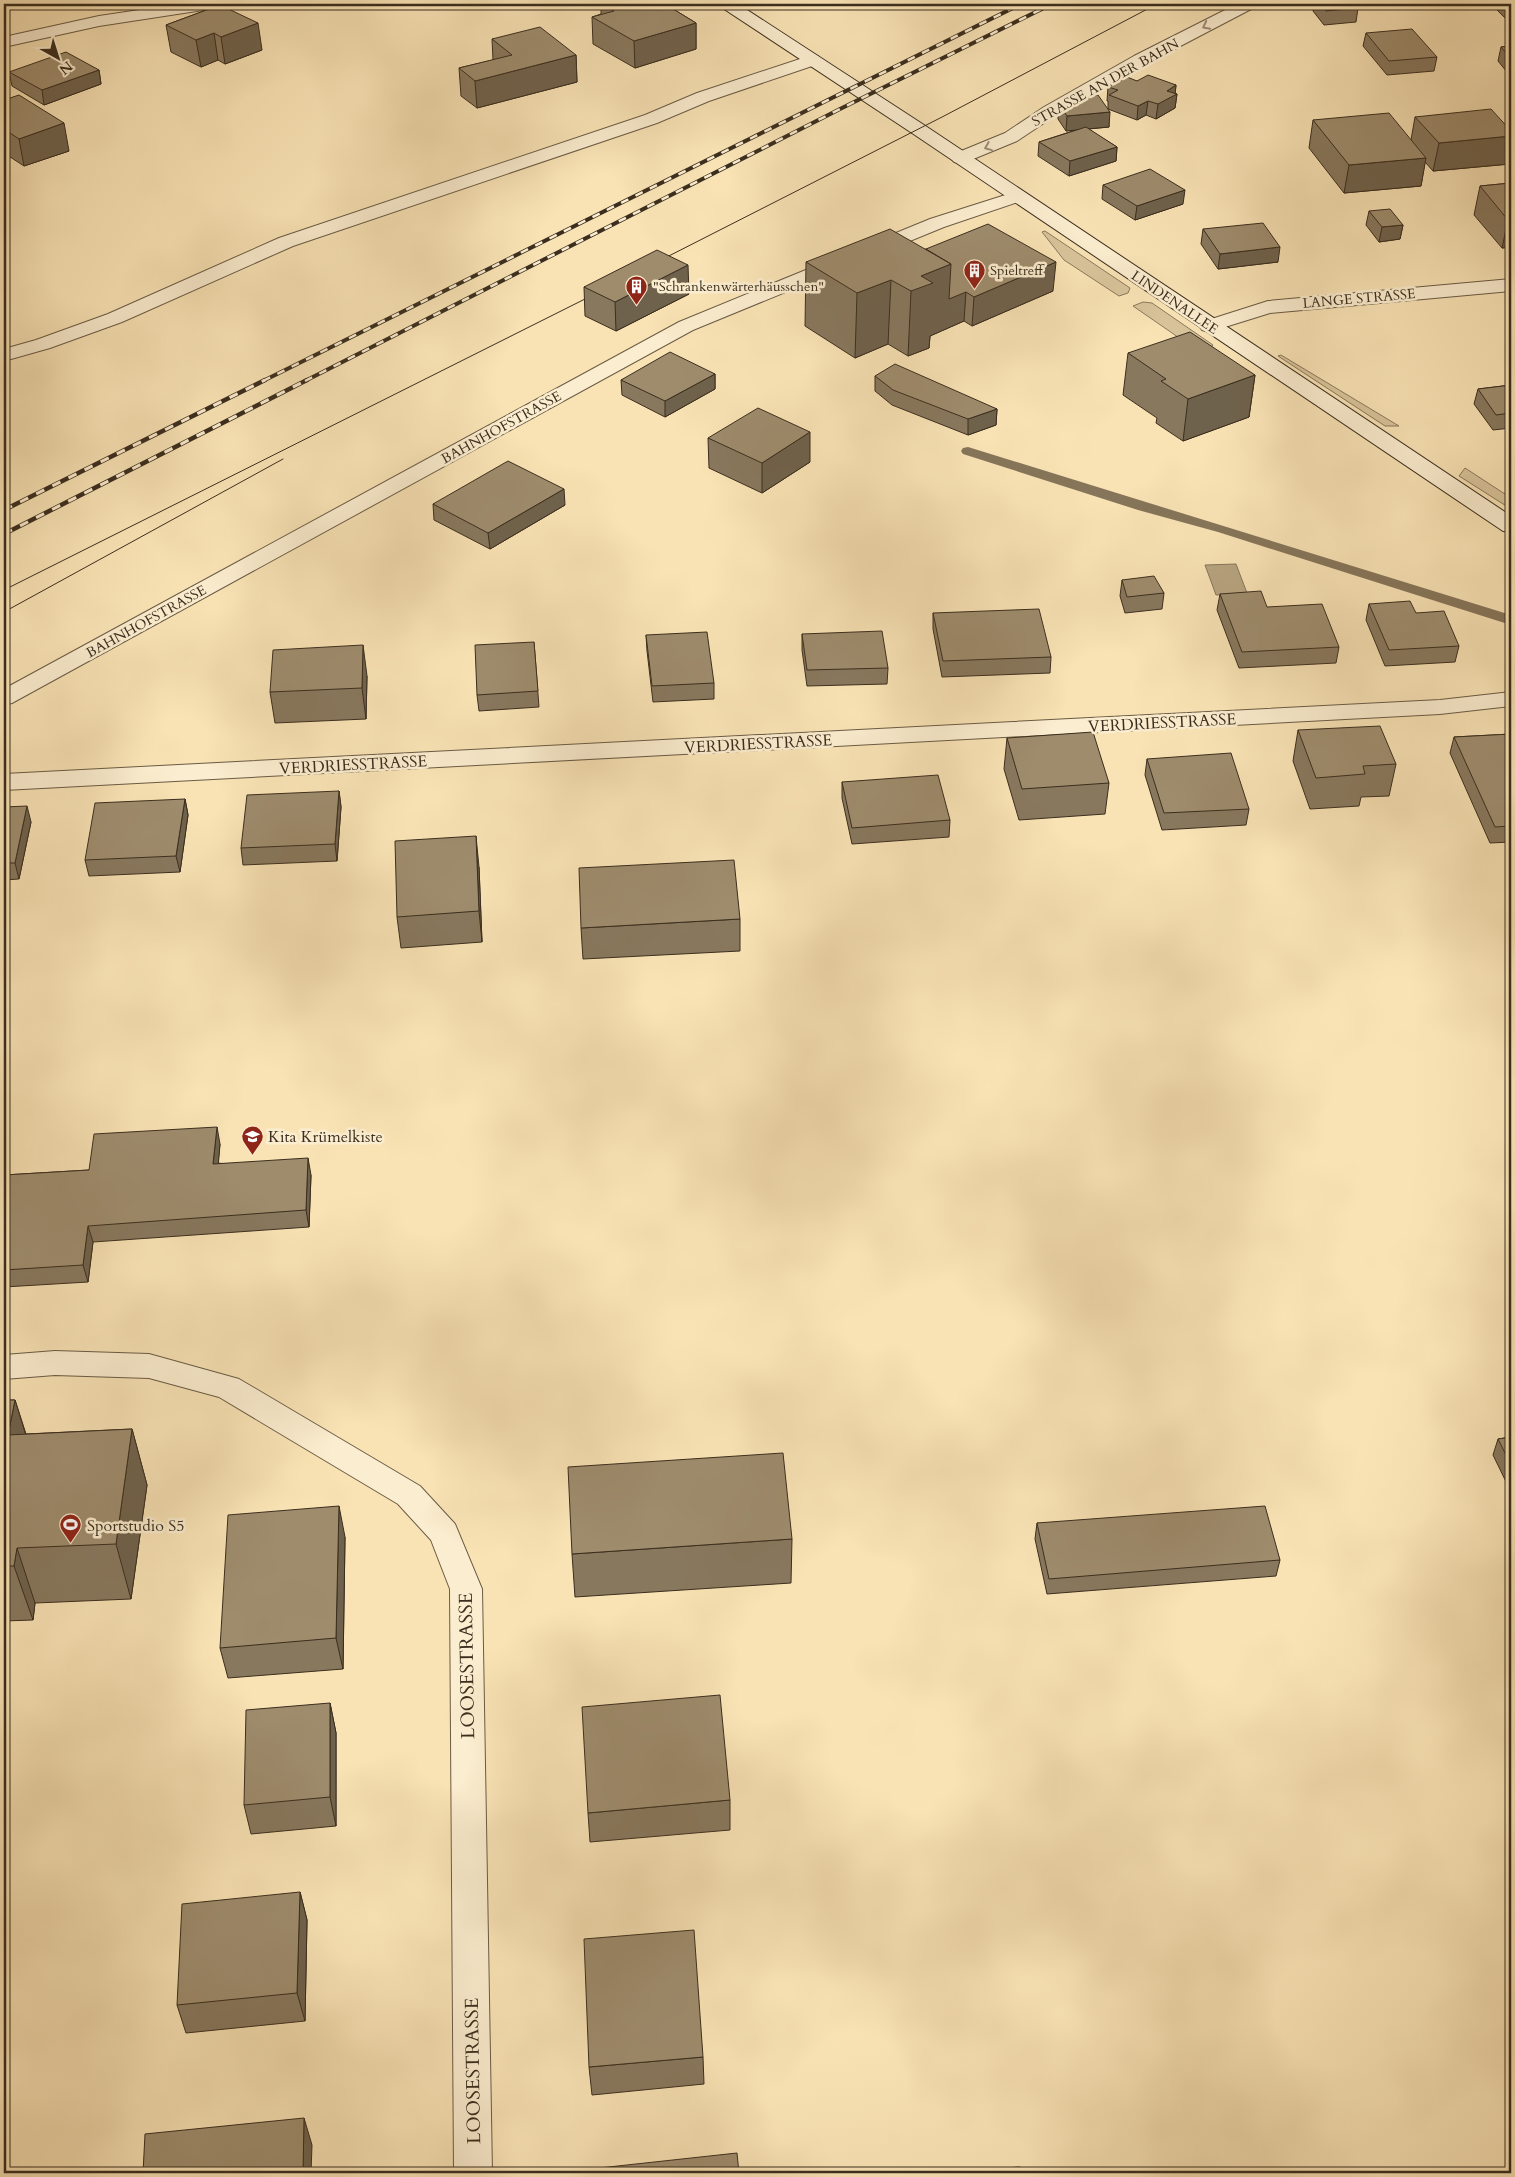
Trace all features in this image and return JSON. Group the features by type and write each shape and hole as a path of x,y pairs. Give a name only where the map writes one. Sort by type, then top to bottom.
{"street":[{"path":"4,42 99,21 210,4"},
{"name":"LINDENALLEE","path":"727,4 809,52 839,78 1511,526"},
{"name":"STRASSE AN DER BAHN","path":"960,158 1011,137 1066,102 1249,4"},
{"path":"4,356 44,344 115,318 286,242 650,119 809,52"},
{"name":"BAHNHOFSTRASSE","path":"4,698 686,326 937,223 1018,196"},
{"name":"LANGE STRASSE","path":"1210,326 1268,307 1511,285"},
{"name":"VERDRIESSTRASSE","path":"4,782 1440,707 1511,699"},
{"name":"LOOSESTRASSE","path":"4,1367 55,1363 149,1366 228,1388 408,1495 444,1533 466,1590 473,2173"}],"shaded area":[{"path":"1045,231 1130,288 1128,293 1119,296 1064,260 1042,232"},
{"path":"1143,302 1152,303 1213,345 1209,350 1201,353 1133,306"},
{"path":"1281,355 1399,426 1385,426 1278,356"},
{"path":"1465,468 1511,498 1511,509 1459,476"},
{"path":"1236,564 1247,593 1216,595 1205,565"}],"building":[{"path":"604,4 665,4 696,23 634,41 592,17 614,11"},
{"path":"1320,4 1355,4 1358,8 1326,11"},
{"path":"220,5 258,23 221,37 214,33 196,40 166,25"},
{"path":"540,27 576,55 475,81 459,68 512,55 492,39"},
{"path":"1412,29 1437,57 1389,61 1366,33"},
{"path":"1511,46 1511,59 1501,47"},
{"path":"66,52 99,70 42,90 9,72"},
{"path":"1148,75 1176,85 1167,91 1177,94 1158,104 1148,101 1138,106 1109,95 1118,90 1108,87 1127,77 1137,81"},
{"path":"19,95 64,123 19,139 4,129 4,100"},
{"path":"1098,95 1110,112 1067,116 1059,104 1070,104 1066,98"},
{"path":"1491,109 1511,131 1511,136 1439,143 1415,117"},
{"path":"1389,113 1426,158 1349,165 1313,120"},
{"path":"1086,127 1117,147 1070,161 1039,142"},
{"path":"1150,169 1185,190 1137,206 1103,185"},
{"path":"1511,183 1511,220 1508,220 1480,186"},
{"path":"1390,209 1403,225 1382,227 1369,211"},
{"path":"1263,223 1280,247 1220,254 1203,229"},
{"path":"988,224 1056,262 974,297 966,292 949,299 951,264 926,249"},
{"path":"890,229 951,264 921,276 933,283 911,291 891,280 857,293 806,262"},
{"path":"657,250 688,265 615,302 584,287"},
{"path":"1190,332 1255,375 1188,399 1161,381 1166,379 1128,353"},
{"path":"670,352 715,374 665,401 621,380"},
{"path":"895,364 997,409 968,419 893,390 875,376"},
{"path":"1511,385 1511,413 1496,415 1478,389"},
{"path":"758,408 810,432 762,463 708,438"},
{"path":"508,461 564,489 488,533 433,504"},
{"path":"1154,576 1164,593 1127,597 1122,580"},
{"path":"1261,591 1267,607 1322,604 1339,647 1242,652 1220,594"},
{"path":"1410,601 1416,613 1444,611 1459,646 1389,650 1369,604"},
{"path":"1039,609 1051,657 943,661 933,613"},
{"path":"882,631 888,668 807,670 802,634"},
{"path":"707,632 714,683 652,686 646,635"},
{"path":"534,642 538,691 477,695 475,645"},
{"path":"363,645 362,688 270,692 273,650"},
{"path":"1380,726 1396,764 1363,766 1365,774 1316,778 1298,730"},
{"path":"1093,732 1109,783 1022,789 1007,738"},
{"path":"1511,734 1511,826 1495,827 1454,737"},
{"path":"1231,753 1249,809 1164,813 1147,759"},
{"path":"938,775 950,820 852,828 842,782"},
{"path":"339,791 335,844 241,848 247,795"},
{"path":"185,799 176,856 85,860 95,803"},
{"path":"27,806 15,863 4,863 4,807"},
{"path":"476,836 479,911 397,917 395,841"},
{"path":"734,860 740,919 581,928 579,868"},
{"path":"217,1127 213,1164 308,1158 306,1210 88,1226 83,1265 4,1270 4,1175 89,1170 94,1134"},
{"path":"4,1400 15,1400 8,1435 132,1429 116,1544 17,1548 14,1566 4,1566"},
{"path":"1511,1437 1511,1465 1498,1439"},
{"path":"783,1453 792,1539 572,1554 568,1467"},
{"path":"339,1506 336,1638 220,1648 228,1515"},
{"path":"1265,1506 1280,1560 1049,1579 1037,1523"},
{"path":"720,1695 730,1800 588,1813 582,1707"},
{"path":"330,1703 330,1797 244,1805 246,1710"},
{"path":"300,1892 297,1993 177,2005 182,1904"},
{"path":"694,1930 703,2057 589,2067 584,1939"},
{"path":"304,2118 303,2173 143,2173 145,2134"},
{"path":"737,2153 739,2173 590,2173 590,2169"},
{"path":"1020,2167 1021,2173 930,2173"}],"waterway":[{"path":"968,451 1511,620"}],"tram line":[{"path":"657,262 944,116 1157,4"},
{"path":"4,590 597,293"},
{"path":"4,612 283,459"}],"railway":[{"path":"263,381 1021,4"},
{"path":"305,381 840,109 1052,4"},
{"path":"4,510 265,380"},
{"path":"4,534 307,380"}],"place":[{"name":"Spieltreff","path":"974,289"},
{"name":"\"Schrankenwärterhäusschen\"","path":"637,305"},
{"name":"Kita Krümelkiste","path":"252,1155"},
{"name":"Sportstudio S5","path":"71,1544"}]}
